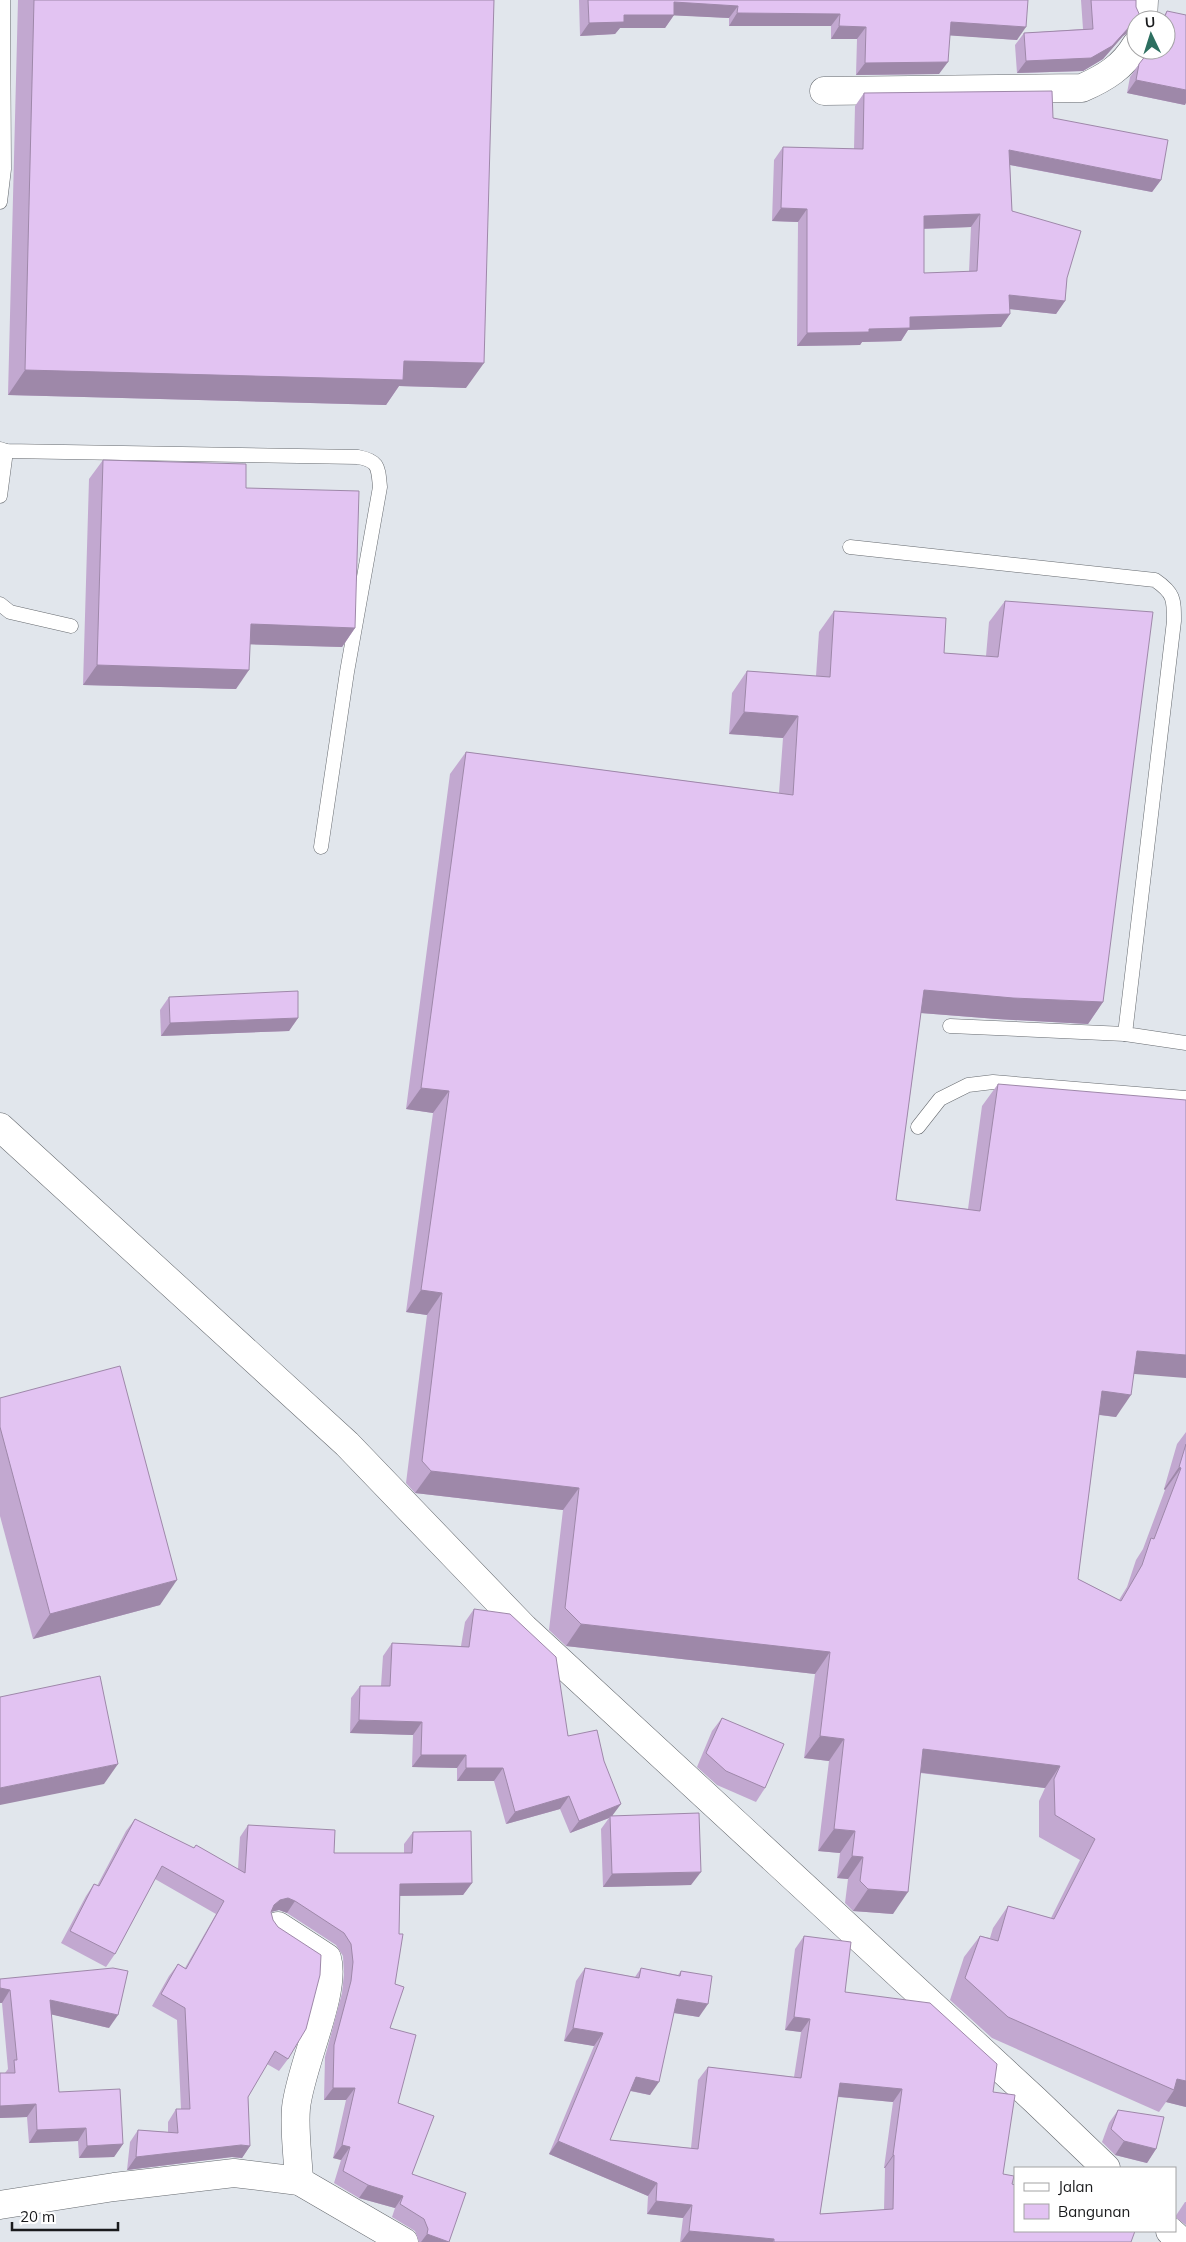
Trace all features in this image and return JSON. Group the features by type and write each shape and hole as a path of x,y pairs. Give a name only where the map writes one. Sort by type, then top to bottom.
{"street":[{"path":"824,91 1082,88 1104,78 1126,60"},
{"path":"0,1127 347,1444 524,1628 1028,2093 1105,2167"},
{"path":"278,1926 327,1958 330,1968 325,1998 302,2076 296,2109 299,2181"},
{"path":"0,2205 114,2187 234,2173 299,2181 404,2242"},
{"path":"1171,2232 1182,2242"}],"lane":[{"path":"0,202 2,169 3,0"},
{"path":"0,496 3,450 358,457 370,459 378,467 380,487 347,672 321,847"},
{"path":"850,547 1155,580 1168,589 1174,604 1174,621 1125,1034"},
{"path":"0,604 10,612 72,626"},
{"path":"950,1026 1125,1034 1186,1043"},
{"path":"918,1127 940,1098 968,1085 993,1082 1186,1098"}],"building":[{"path":"34,0 494,0 484,363 404,361 403,380 25,370"},
{"path":"588,0 1028,0 1026,27 951,22 948,62 865,63 866,27 839,26 840,14 737,13 738,6 674,2 674,15 624,15 624,22 589,23"},
{"path":"1091,0 1136,0 1137,10 1126,10 1126,31 1112,46 1091,58 1026,61 1024,33 1093,29"},
{"path":"1176,13 1186,15 1186,90 1136,80 1139,64 1142,60 1176,60"},
{"path":"1052,91 1053,118 1168,140 1161,180 1009,150 1012,211 1081,231 1067,278 1065,301 1009,295 1010,314 910,317 910,328 869,329 869,332 807,333 807,209 781,208 783,147 863,149 864,93","holes":["980,214 977,271 924,273 924,216"]},
{"path":"103,460 246,464 246,488 359,491 355,628 251,624 249,670 97,665"},
{"path":"1005,601 1153,612 1103,1002 1013,998 924,990 896,1200 980,1211 998,1084 1186,1100 1186,1355 1137,1351 1131,1395 1102,1391 1078,1579 1121,1601 1142,1565 1151,1538 1154,1539 1181,1468 1179,1467 1186,1444 1186,2081 1177,2079 1174,2090 1008,2017 965,1978 980,1936 998,1941 1008,1906 1054,1919 1095,1839 1055,1815 1054,1779 1060,1766 923,1749 908,1892 868,1889 860,1881 863,1857 852,1856 855,1831 834,1829 844,1739 820,1736 830,1652 581,1624 565,1608 579,1488 431,1471 422,1461 442,1293 421,1290 449,1091 421,1088 466,752 793,795 798,716 744,712 747,671 830,677 834,611 946,618 944,653 998,657"},
{"path":"298,991 298,1018 170,1023 169,997"},
{"path":"120,1366 177,1580 50,1614 0,1427 0,1398"},
{"path":"474,1609 510,1614 556,1657 568,1736 597,1730 604,1761 621,1804 579,1821 569,1796 515,1812 503,1768 466,1768 466,1755 421,1755 422,1722 359,1720 360,1686 390,1686 392,1643 469,1647"},
{"path":"100,1676 118,1764 0,1788 0,1697"},
{"path":"722,1718 784,1744 765,1788 726,1771 706,1753"},
{"path":"699,1813 701,1872 612,1874 610,1816"},
{"path":"135,1819 194,1848 196,1845 245,1873 248,1825 335,1830 334,1853 412,1853 413,1832 471,1831 472,1883 400,1884 399,1934 403,1934 395,1984 404,1987 390,2028 416,2035 398,2103 434,2116 412,2174 466,2193 449,2242 427,2234 428,2229 424,2219 400,2204 403,2196 368,2185 343,2171 350,2147 342,2145 355,2088 333,2088 334,2045 351,1981 353,1962 351,1944 344,1933 288,1898 280,1900 274,1905 271,1912 273,1920 278,1927 321,1955 320,1975 306,2029 288,2059 275,2051 248,2097 250,2146 241,2145 136,2157 138,2130 178,2133 176,2109 190,2109 185,2008 161,1994 178,1964 186,1969 224,1901 162,1866 115,1954 70,1931 94,1884 99,1886"},
{"path":"804,1936 851,1942 845,1992 930,2003 997,2064 993,2092 1015,2095 1003,2174 1014,2176 1012,2184 1014,2185 1014,2232 1135,2232 1131,2242 774,2242 774,2239 689,2231 692,2205 656,2201 657,2183 558,2141 603,2033 573,2028 585,1968 639,1978 641,1968 680,1976 681,1971 712,1976 708,2004 677,1999 659,2082 636,2077 610,2140 698,2149 708,2067 801,2078 810,2019 794,2017","holes":["840,2083 902,2089 893,2155 893,2209 820,2214"]},
{"path":"113,1968 128,1971 118,2015 50,2000 59,2092 120,2089 123,2144 87,2146 86,2128 37,2130 36,2104 0,2106 0,2073 15,2073 14,2060 17,2060 10,1990 0,1988 0,1979"},
{"path":"1118,2110 1164,2117 1156,2149 1124,2141 1111,2129"}]}
